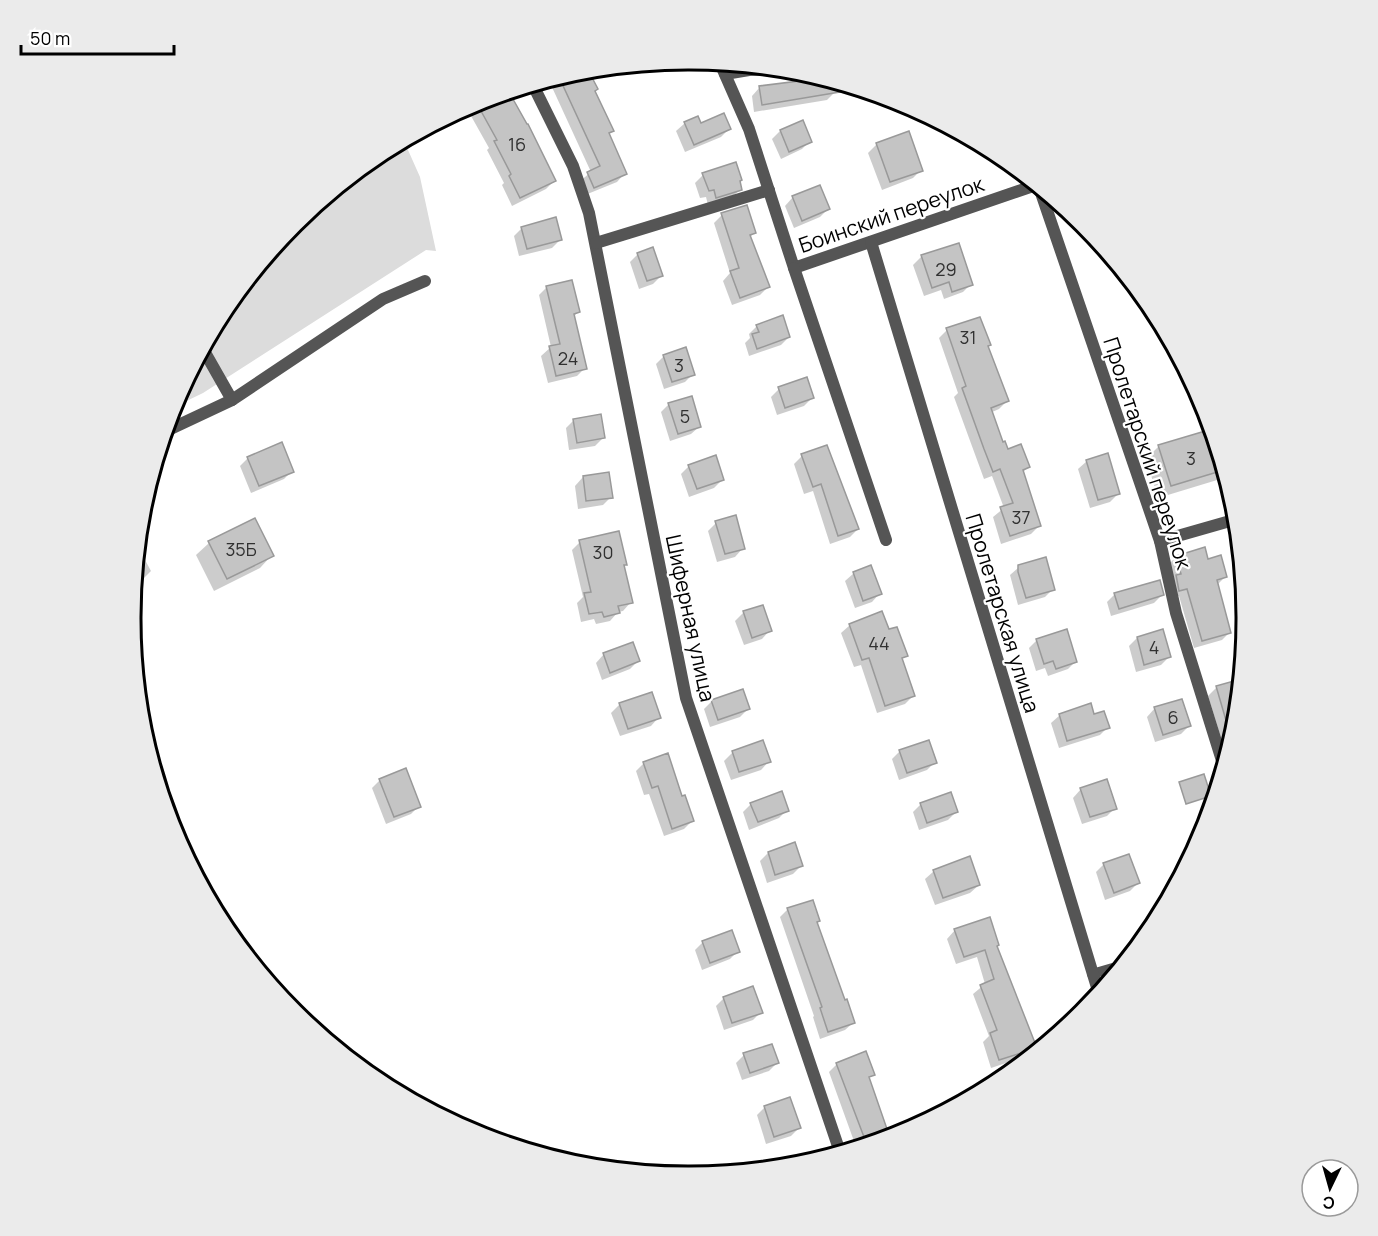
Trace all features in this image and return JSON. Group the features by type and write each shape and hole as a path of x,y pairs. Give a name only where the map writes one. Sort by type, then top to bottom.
{"street":[{"name":"Боинский переулок","path":"725,72 749,129 794,268 1029,189"},
{"name":"Шиферная улица","path":"537,92 573,166 596,243 686,698 838,1145"},
{"path":"596,243 769,190"},
{"name":"Пролетарский переулок","path":"1043,200 1160,541 1176,613 1220,753"},
{"name":"Пролетарская улица","path":"871,242 1096,985"},
{"path":"794,268 886,540"},
{"path":"177,426 232,400 383,299 425,281"},
{"path":"208,357 232,400"},
{"path":"1160,541 1228,522"}],"lane":[{"path":"1092,974 1109,969"}],"shaded area":[{"path":"407,149 420,177 436,251 426,250 203,393 186,401 215,344 234,314 277,257 328,206"}],"building":[{"path":"593,79 598,89 595,91 614,131 609,133 627,174 594,188 587,172 600,166 563,85"},
{"path":"797,81 840,92 762,105 759,86"},
{"path":"513,100 556,181 520,198 494,141 497,140 481,111"},
{"path":"724,113 731,129 694,145 684,122 698,116 701,123"},
{"path":"803,120 812,142 789,152 780,130"},
{"path":"909,131 923,171 890,182 876,143"},
{"path":"736,162 742,180 740,181 742,190 716,198 714,190 709,191 702,173"},
{"path":"820,185 830,209 802,221 792,196"},
{"path":"747,205 756,233 750,235 770,287 740,298 730,271 739,268 721,213"},
{"path":"556,217 562,240 527,249 521,227"},
{"path":"959,243 973,285 952,292 949,282 932,288 921,255"},
{"path":"653,247 663,276 647,281 637,253"},
{"path":"572,280 580,312 574,314 587,369 556,376 549,346 560,344 546,286"},
{"path":"783,315 790,337 757,349 752,334 759,332 756,325"},
{"path":"980,317 991,345 988,346 1009,401 991,408 1003,442 1005,441 1008,449 1021,444 1030,467 1023,470 1041,526 1010,536 1000,507 1013,503 1000,469 993,472 984,449 962,388 966,386 946,328"},
{"path":"686,347 695,375 672,382 663,355"},
{"path":"807,377 814,398 785,408 778,387"},
{"path":"692,396 701,427 678,434 668,403"},
{"path":"601,414 605,438 577,443 573,419"},
{"path":"1203,432 1217,472 1171,486 1158,445"},
{"path":"282,442 294,472 259,486 247,457"},
{"path":"827,445 859,529 838,536 821,484 813,487 801,454"},
{"path":"1108,453 1120,494 1098,500 1086,460"},
{"path":"716,455 724,480 697,489 688,465"},
{"path":"609,472 613,498 586,501 583,476"},
{"path":"736,515 745,549 725,554 715,521"},
{"path":"255,518 274,556 227,579 208,541"},
{"path":"619,531 633,603 618,606 620,613 604,617 602,612 589,614 584,593 591,592 579,540"},
{"path":"1205,547 1208,559 1221,555 1227,577 1217,580 1231,633 1202,641 1187,589 1179,591 1176,575 1181,574 1176,556"},
{"path":"1046,557 1055,590 1026,598 1018,565"},
{"path":"871,565 882,594 863,601 853,572"},
{"path":"1160,580 1164,595 1119,609 1114,593"},
{"path":"763,605 772,631 752,638 743,611"},
{"path":"882,611 889,629 897,627 908,656 902,658 915,696 885,706 869,658 862,660 849,624"},
{"path":"1067,629 1077,662 1056,669 1053,661 1044,664 1036,639"},
{"path":"1163,629 1171,657 1144,665 1137,637"},
{"path":"633,642 640,661 610,673 603,653"},
{"path":"1233,681 1226,722 1216,686"},
{"path":"743,689 750,709 718,720 711,700"},
{"path":"652,692 661,718 628,729 619,703"},
{"path":"1182,699 1191,726 1163,735 1154,707"},
{"path":"1091,703 1094,714 1104,711 1110,728 1067,741 1059,714"},
{"path":"763,740 771,762 739,772 732,751"},
{"path":"929,740 937,763 907,773 899,750"},
{"path":"668,753 682,796 685,795 694,821 672,829 658,786 652,788 643,762"},
{"path":"406,768 421,807 394,817 379,779"},
{"path":"1204,774 1209,789 1206,798 1186,804 1179,782"},
{"path":"1107,779 1117,809 1090,817 1080,788"},
{"path":"782,791 789,811 758,822 750,803"},
{"path":"951,792 958,812 927,823 920,803"},
{"path":"795,842 803,866 775,875 768,852"},
{"path":"1129,854 1140,883 1114,893 1103,863"},
{"path":"970,856 980,885 943,898 933,870"},
{"path":"813,900 820,921 817,922 855,1023 828,1032 820,1008 822,1007 787,908"},
{"path":"990,917 999,945 997,946 1035,1042 1020,1053 999,1060 990,1033 997,1030 980,985 994,979 985,950 964,957 954,929"},
{"path":"732,930 740,952 710,963 702,941"},
{"path":"753,986 763,1013 732,1023 723,997"},
{"path":"772,1044 779,1063 750,1073 743,1053"},
{"path":"866,1051 875,1075 869,1077 887,1128 864,1136 836,1063"},
{"path":"790,1097 801,1128 774,1137 764,1106"}]}
